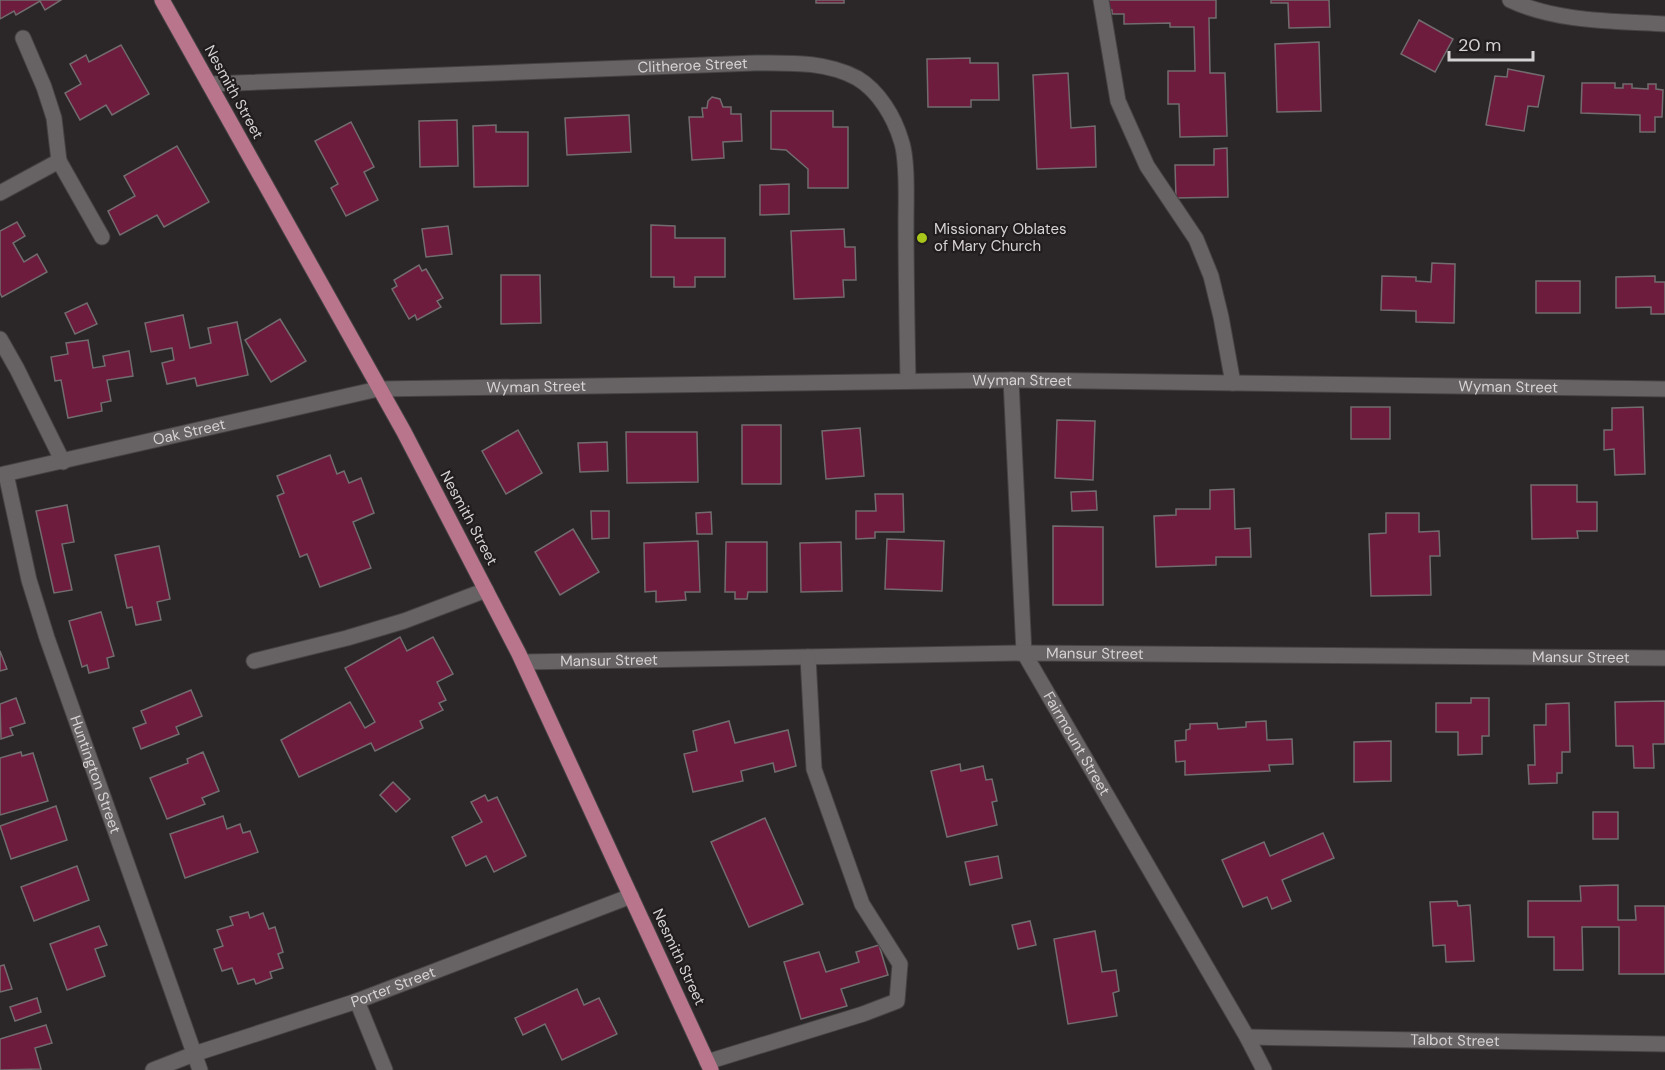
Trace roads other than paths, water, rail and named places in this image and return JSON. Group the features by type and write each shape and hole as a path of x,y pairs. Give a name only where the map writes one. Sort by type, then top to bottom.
{"main road":[{"name":"Nesmith Street","path":"162,0 404,432 523,662 709,1066"}],"street":[{"path":"1101,0 1118,101 1147,166 1196,239 1211,276 1233,383"},
{"path":"1510,0 1522,6 1570,17 1665,24"},
{"path":"23,38 44,87 54,118 59,161 102,237"},
{"name":"Clitheroe Street","path":"209,84 755,63 798,63 827,67 858,79 877,95 892,118 902,142 906,185 908,381"},
{"path":"0,193 59,161"},
{"path":"0,339 63,462"},
{"name":"Wyman Street","path":"378,389 1011,380 1665,389"},
{"name":"Fairmount Street","path":"1011,380 1024,653 1264,1070"},
{"name":"Oak Street","path":"3,475 378,389"},
{"name":"Huntington Street","path":"3,475 29,580 47,638 200,1070"},
{"path":"255,661 404,621 486,590"},
{"name":"Mansur Street","path":"523,662 1024,653 1665,658"},
{"path":"709,1066 897,1001 900,964 862,904 814,769 808,657"},
{"name":"Porter Street","path":"153,1070 194,1054 357,1001 631,896"},
{"path":"357,1001 385,1070"},
{"name":"Talbot Street","path":"1246,1037 1665,1044"}],"place":[{"name":"Missionary Oblates of Mary Church","path":"922,238"}]}
